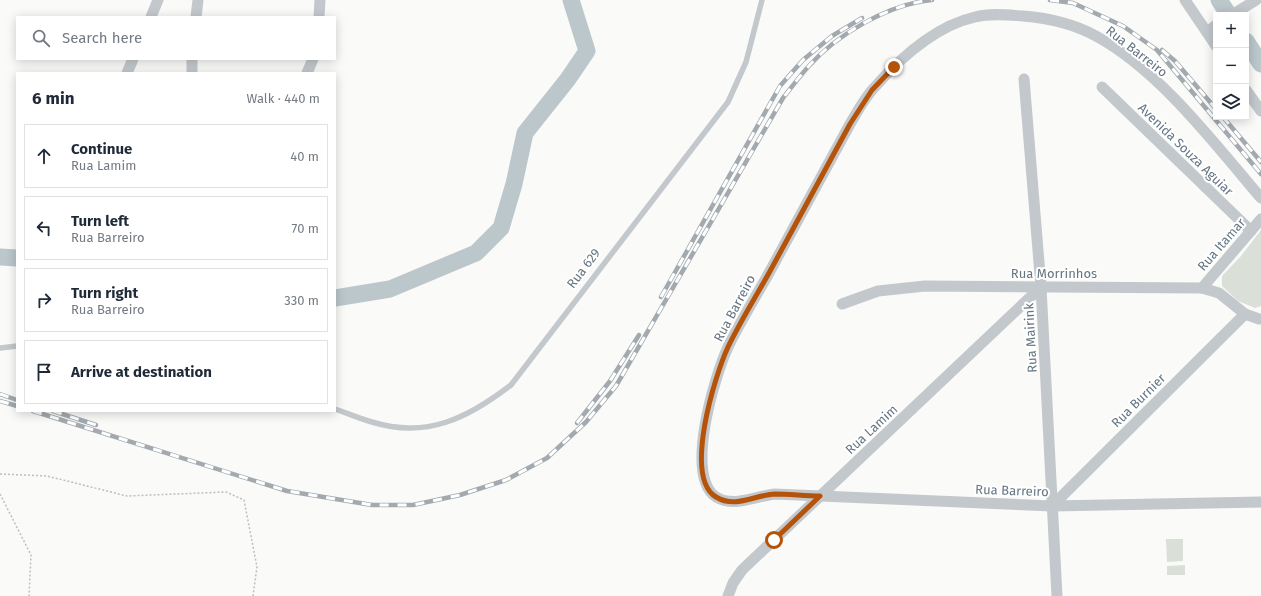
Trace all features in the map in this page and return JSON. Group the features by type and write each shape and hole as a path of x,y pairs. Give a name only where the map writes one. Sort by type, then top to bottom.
{"street":[{"path":"151,16 158,0"},
{"path":"196,16 198,0"},
{"path":"319,16 320,0"},
{"path":"1185,0 1211,28"},
{"path":"1237,12 1253,2"},
{"name":"Rua Barreiro","path":"1261,198 1181,106 1144,71 1096,36 1071,25 1036,17 1014,15 976,16 939,31 894,67 872,90 850,124 728,348 705,426 701,457 704,480 710,492 732,502 743,502 761,496 775,494 1052,506 1261,502"},
{"path":"127,72 133,60"},
{"path":"192,60 192,72"},
{"path":"307,72 313,60"},
{"name":"Rua Mairink","path":"1024,79 1041,287 1057,596"},
{"name":"Avenida Souza Aguiar","path":"1102,87 1251,231"},
{"path":"1249,94 1261,111"},
{"name":"Rua Itamar","path":"1202,288 1261,219"},
{"name":"Rua Morrinhos","path":"842,304 878,291 925,286 1202,288 1219,293 1245,314 1260,320"},
{"name":"Rua Lamim","path":"728,596 733,583 742,570 1041,287"},
{"name":"Rua Burnier","path":"1052,506 1245,314"}],"lane":[{"name":"Rua 629","path":"336,409 374,423 419,428 443,425 485,405 511,385 728,102 746,62 762,0"},
{"path":"0,348 16,346"}],"path":[{"path":"0,474 47,476 127,496 226,492 244,500 257,567 253,596"},
{"path":"0,494 31,555 29,596"}],"shaded area":[{"path":"1261,230 1261,306 1255,308 1238,301 1222,286 1222,276 1241,256"},
{"path":"1166,539 1183,539 1183,561 1167,562"},
{"path":"1185,565 1185,575 1167,575 1167,566"}],"waterway":[{"path":"336,298 390,289 476,253 501,228 514,184 525,133 568,79 587,51 571,0"},
{"path":"1219,0 1227,12"},
{"path":"1249,46 1261,64"},
{"path":"0,257 16,258"}],"railway":[{"path":"36,412 287,491 372,505 413,505 460,495 506,480 547,458 586,422 616,386 783,98 808,67 834,43 865,23 882,14 899,8 932,0"},
{"path":"1050,0 1073,3 1123,26 1157,50 1261,174"},
{"path":"661,297 780,86 803,60 832,36 862,18"},
{"path":"1162,50 1175,61 1213,105"},
{"path":"1226,120 1261,162"},
{"path":"577,423 610,381 639,335"},
{"path":"0,394 16,400"},
{"path":"0,401 16,406"},
{"path":"56,412 96,425"}],"route":[{"path":"774,540 820,496 775,494 761,496 743,502 732,502 716,496 710,492 704,480 701,457 705,426 715,387 728,348 850,124 872,90 894,67"}]}
